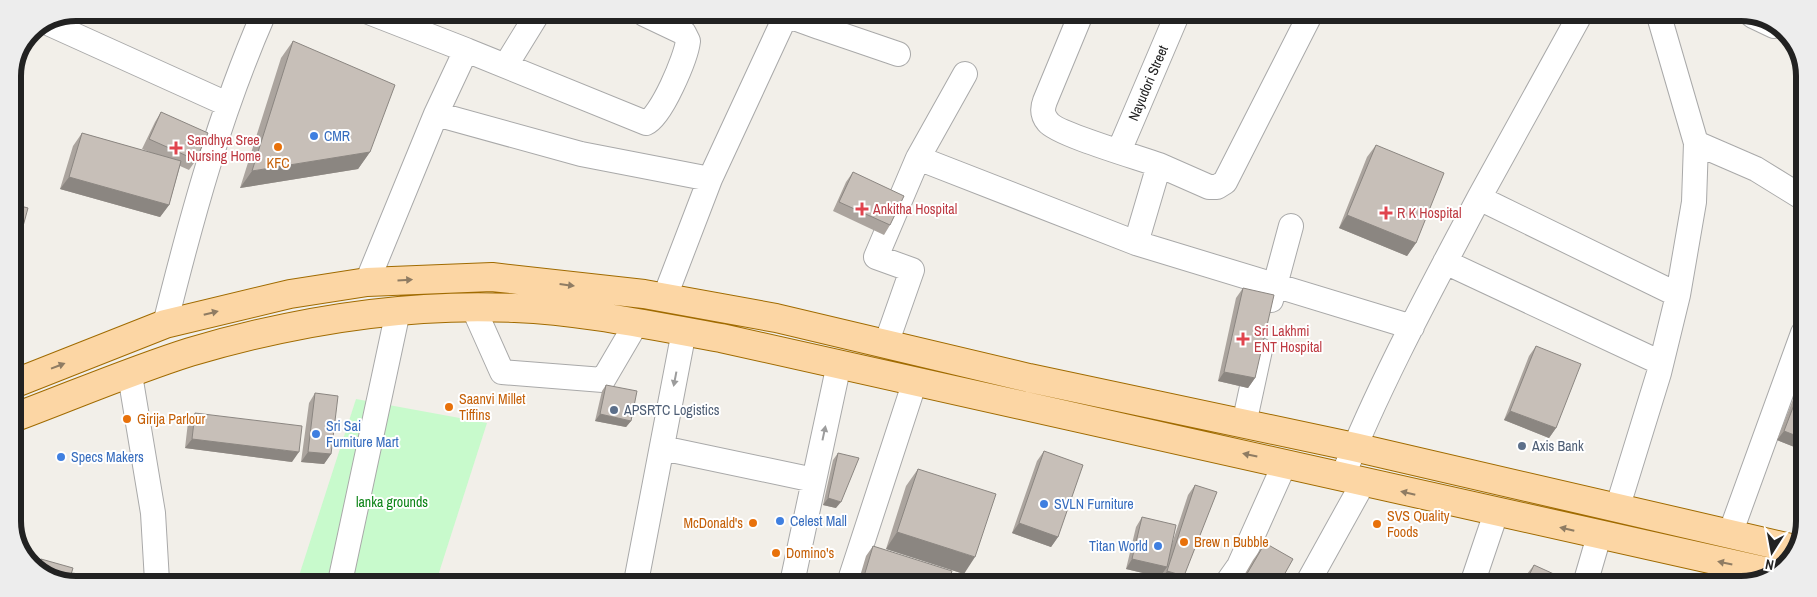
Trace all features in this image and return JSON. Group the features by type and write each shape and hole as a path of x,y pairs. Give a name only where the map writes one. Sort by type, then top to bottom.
{"main road":[{"path":"21,381 165,324 290,294 367,282 492,278 644,294 776,318 1029,378 1354,447 1788,547"},
{"path":"21,415 189,353 240,339 316,323 398,311 473,307 575,312 684,331 839,364 1285,463 1352,481 1761,571"}],"street":[{"path":"165,324 201,182 227,104 261,21"},
{"path":"392,21 646,123 658,112 676,75 688,41 684,33 659,21"},
{"path":"506,66 533,21"},
{"path":"664,299 710,179 783,21"},
{"path":"823,21 898,54"},
{"path":"1078,21 1045,101 1043,115 1047,122 1062,132 1159,165 1208,187 1217,187 1224,182 1307,21"},
{"name":"Nayudori Street","path":"1119,151 1174,21"},
{"path":"1310,576 1352,481 1354,447 1445,262 1575,21"},
{"path":"1617,509 1661,363 1678,295 1694,202 1696,143 1660,21"},
{"path":"54,26 227,104"},
{"path":"367,282 436,114 466,50"},
{"path":"886,344 912,270 876,257 918,158 966,74"},
{"path":"436,114 581,154 710,179"},
{"path":"1696,143 1756,170 1796,193"},
{"path":"918,158 1136,243 1412,327"},
{"path":"1136,243 1159,165"},
{"path":"1479,198 1678,295"},
{"path":"1244,424 1274,285 1291,226"},
{"path":"1445,262 1661,363"},
{"path":"473,307 502,372 603,380 636,322"},
{"path":"341,576 398,311"},
{"path":"637,576 684,331"},
{"path":"1730,534 1796,353"},
{"path":"793,576 839,364"},
{"path":"130,374 153,513 157,576"},
{"path":"851,576 915,381"},
{"path":"662,448 814,480"},
{"path":"1232,576 1239,566 1285,463"},
{"path":"1475,576 1496,513"},
{"path":"1587,576 1599,536"}],"green space":[{"name":"lanka grounds","path":"356,399 487,423 438,576 299,576"}],"building":[{"name":"CMR","path":"293,41 395,85 370,152 252,171"},
{"path":"161,112 208,133 196,160 149,139"},
{"path":"82,133 181,161 169,205 69,177"},
{"path":"1376,145 1444,173 1416,243 1347,215"},
{"path":"853,172 904,196 890,225 839,202"},
{"path":"21,206 28,208 21,234"},
{"path":"1243,288 1274,295 1255,378 1224,372"},
{"path":"1536,346 1581,364 1556,428 1510,411"},
{"name":"APSRTC Logistics","path":"606,385 637,391 631,421 600,414"},
{"name":"Sri Sai Furniture Mart","path":"315,393 338,396 331,454 308,452"},
{"path":"1796,400 1796,436 1784,431"},
{"path":"195,413 302,426 299,452 192,439"},
{"name":"SVLN Furniture","path":"1044,451 1083,465 1058,537 1019,523"},
{"path":"838,453 859,458 841,502 828,498"},
{"path":"918,469 996,494 975,557 897,532"},
{"name":"Brew n Bubble","path":"1195,485 1217,492 1184,576 1167,571"},
{"path":"1142,517 1176,525 1167,567 1132,559"},
{"path":"1265,543 1293,559 1283,576 1246,576"},
{"path":"873,546 952,571 950,576 864,576"},
{"path":"41,559 73,568 71,575 62,574 55,572 40,562"},
{"path":"1534,565 1556,575 1556,576 1529,576"}],"place":[{"name":"CMR","path":"314,136"},
{"name":"KFC","path":"278,147"},
{"name":"Sandhya Sree Nursing Home","path":"176,148"},
{"name":"Ankitha Hospital","path":"862,209"},
{"name":"R K Hospital","path":"1386,213"},
{"name":"Sri Lakhmi ENT Hospital","path":"1243,339"},
{"name":"Saanvi Millet Tiffins","path":"449,407"},
{"name":"APSRTC Logistics","path":"614,410"},
{"name":"Girija Parlour","path":"127,419"},
{"name":"Sri Sai Furniture Mart","path":"316,434"},
{"name":"Axis Bank","path":"1522,446"},
{"name":"Specs Makers","path":"61,457"},
{"name":"SVLN Furniture","path":"1044,504"},
{"name":"Celest Mall","path":"780,521"},
{"name":"McDonald's","path":"753,523"},
{"name":"SVS Quality Foods","path":"1377,524"},
{"name":"Brew n Bubble","path":"1184,542"},
{"name":"Titan World","path":"1158,546"},
{"name":"Domino's","path":"776,553"}]}
